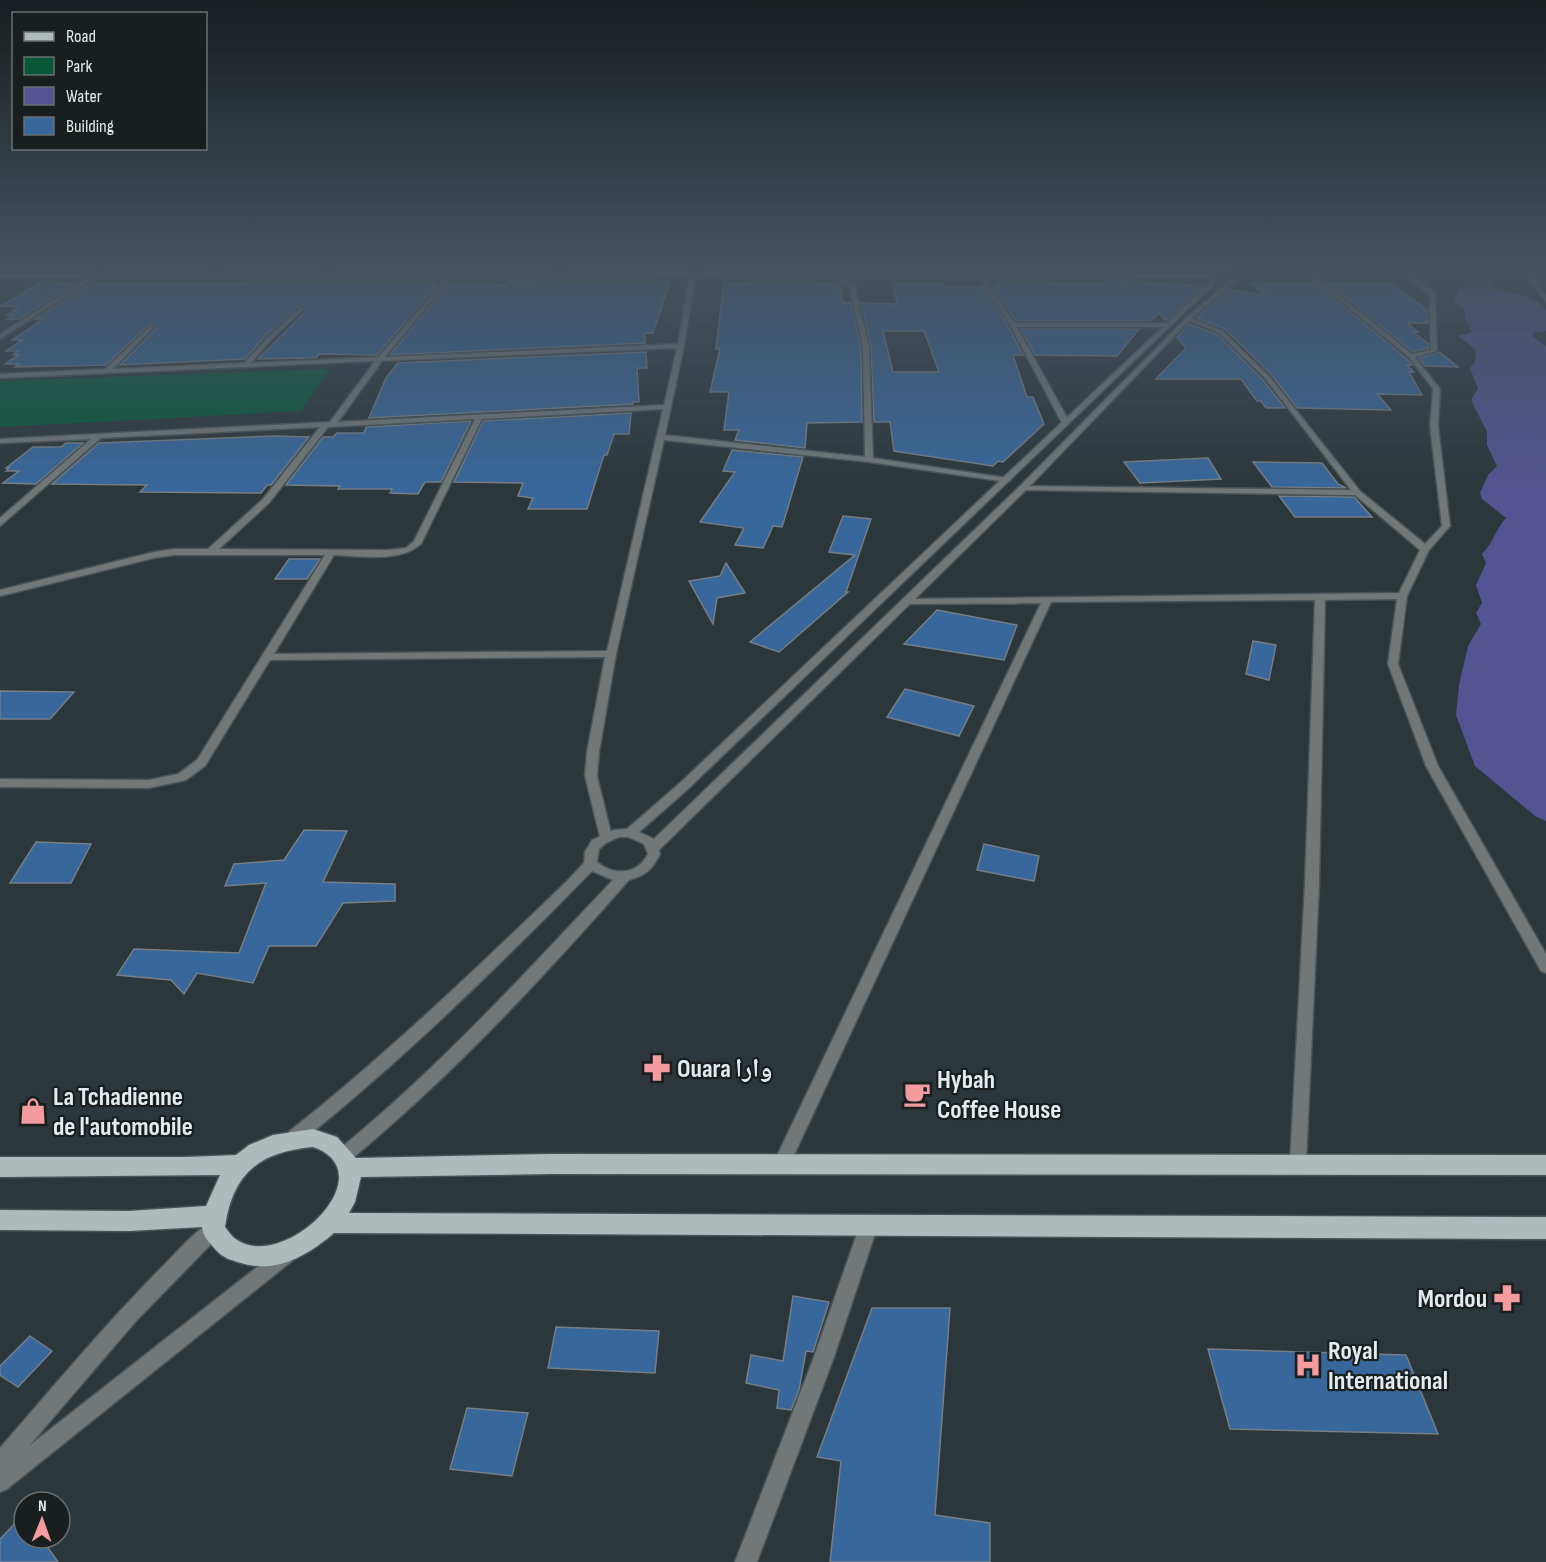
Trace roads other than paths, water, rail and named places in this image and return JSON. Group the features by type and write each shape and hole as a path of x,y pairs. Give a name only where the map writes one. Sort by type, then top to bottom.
{"main road":[{"path":"292,1138 313,1138 331,1144 346,1162 350,1185 345,1202 330,1223 314,1238 291,1251 259,1257 232,1250 214,1223 217,1198 226,1180 241,1164 265,1147 292,1138"},
{"path":"346,1162 1546,1165"},
{"path":"0,1167 186,1167 241,1164"},
{"path":"0,1220 214,1223"},
{"path":"330,1223 1546,1228"}],"street":[{"path":"107,371 135,343"},
{"path":"246,365 266,343"},
{"path":"212,552 266,501 394,343"},
{"path":"606,837 591,776 593,752 611,654 682,343"},
{"path":"865,343 869,460"},
{"path":"1023,343 1066,423"},
{"path":"292,1138 363,1080 547,909 591,864 592,849 606,837 630,833 692,778 1149,343"},
{"path":"653,848 1023,488 1165,343"},
{"path":"1232,343 1267,377 1357,493 1425,549"},
{"path":"1395,343 1411,356 1437,389 1434,426 1446,526 1425,549 1402,596 1393,664 1432,766 1546,967"},
{"path":"1411,356 1434,351 1434,343"},
{"path":"0,376 681,346"},
{"path":"0,441 667,407"},
{"path":"0,593 154,555 212,552 388,553 409,550 418,542 480,416"},
{"path":"0,524 100,435"},
{"path":"660,437 869,460 1007,480"},
{"path":"1023,488 1357,493"},
{"path":"0,783 149,784 182,777 201,763 331,553"},
{"path":"1298,1163 1312,884 1320,596"},
{"path":"908,601 1402,596"},
{"path":"782,1163 1048,599"},
{"path":"267,657 611,654"},
{"path":"591,864 598,872 610,876 633,874 648,866 654,854 653,848 649,841 630,833"},
{"path":"346,1162 471,1038 624,876"},
{"path":"0,1464 131,1310 214,1223"},
{"path":"746,1562 824,1357 869,1225"},
{"path":"0,1482 291,1251"}],"water":[{"path":"1467,343 1542,343 1546,346 1546,821 1535,816 1475,766 1456,715 1459,685 1468,646 1481,624 1476,613 1482,603 1476,585 1486,563 1482,554 1506,518 1482,499 1480,493 1488,475 1497,466 1487,445 1487,432 1471,400 1478,389 1470,368 1475,363 1476,350"}],"place":[{"name":"Ouara وارا","path":"657,1068"},
{"name":"Hybah Coffee House","path":"917,1094"},
{"name":"La Tchadienne de l'automobile","path":"33,1111"},
{"name":"Mordou","path":"1507,1298"},
{"name":"Royal International","path":"1308,1365"}]}
